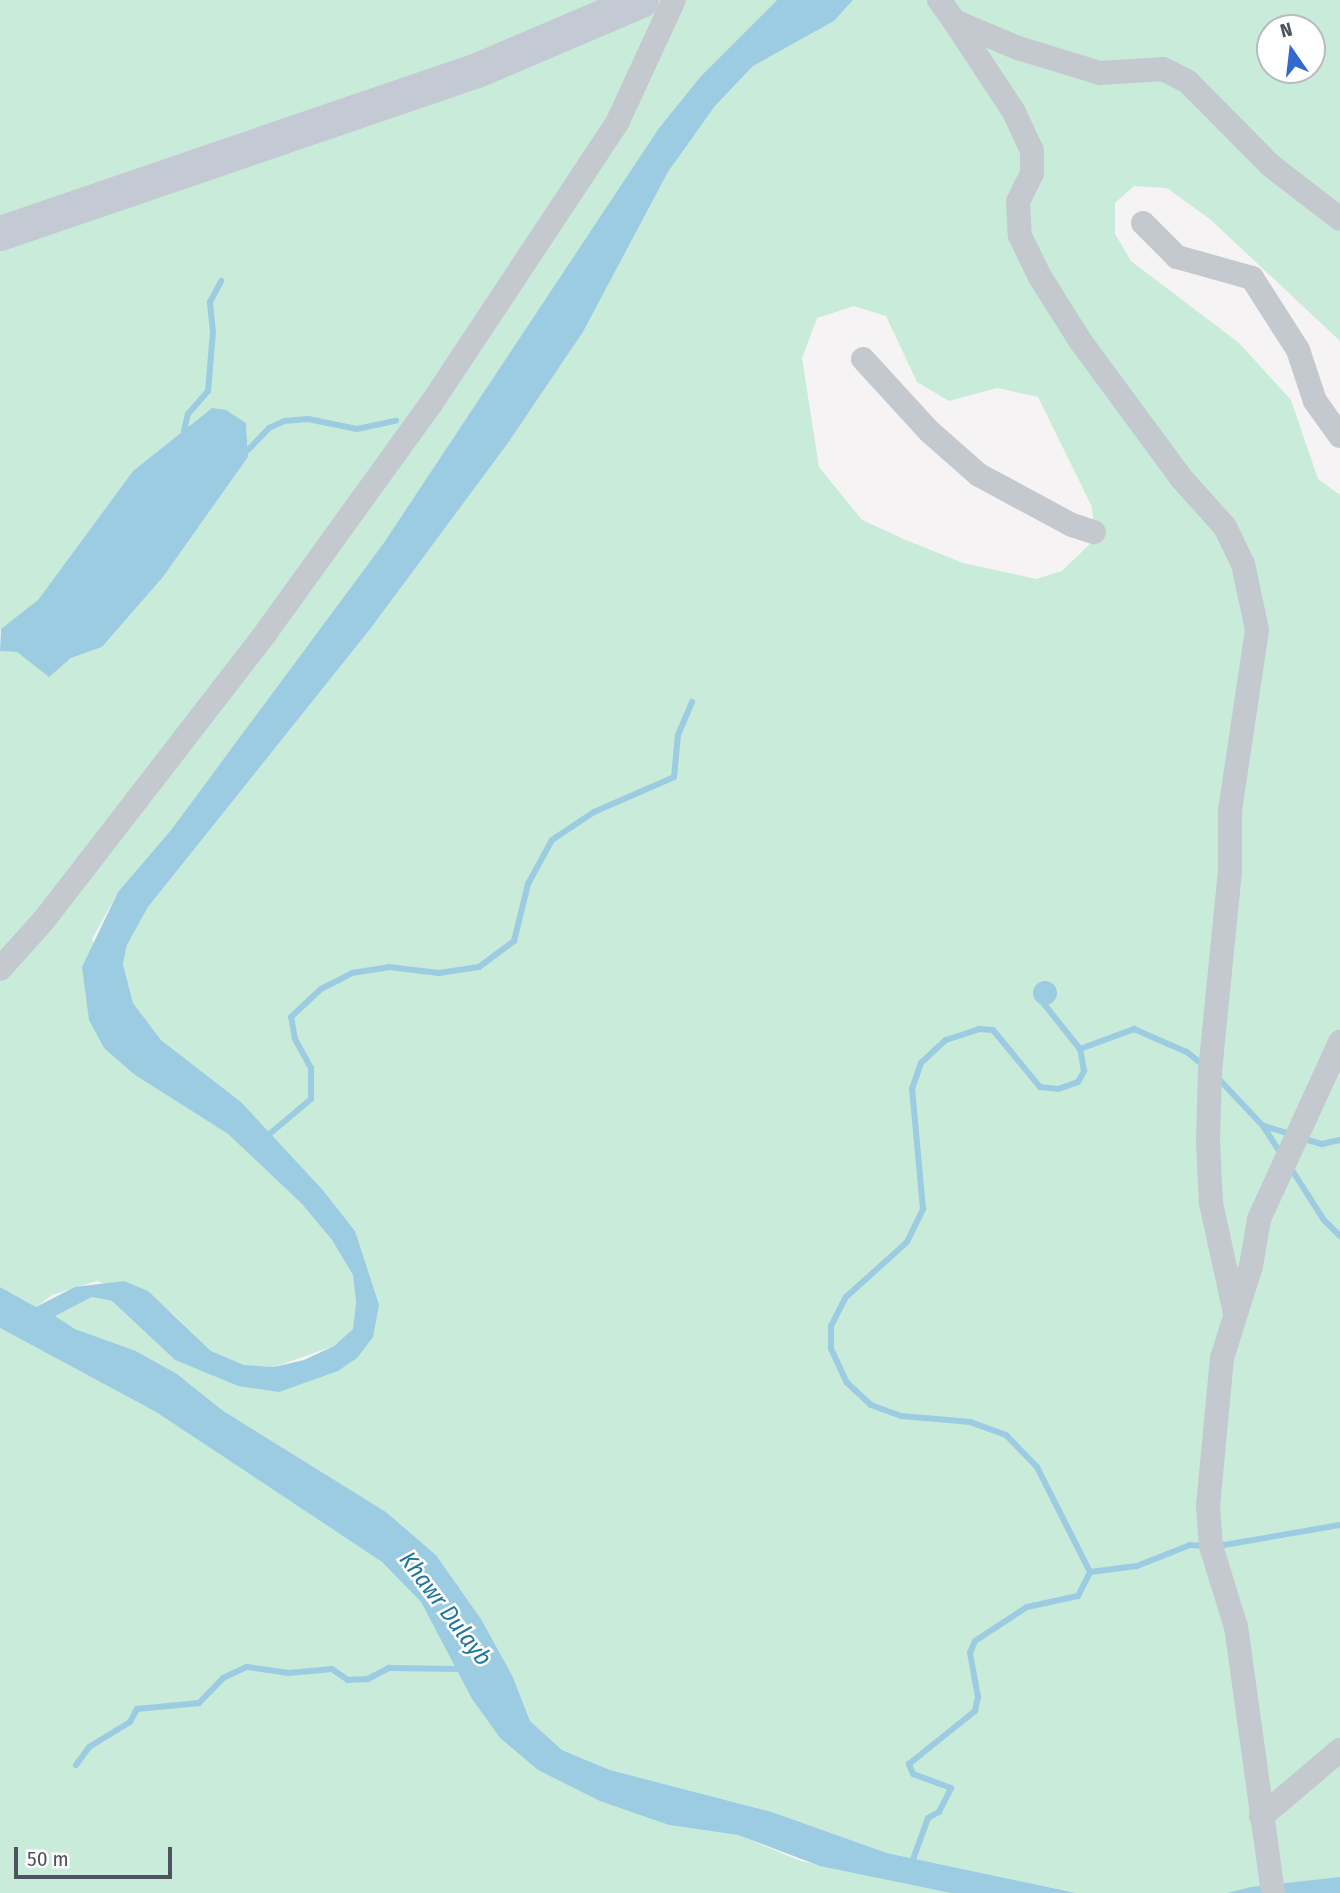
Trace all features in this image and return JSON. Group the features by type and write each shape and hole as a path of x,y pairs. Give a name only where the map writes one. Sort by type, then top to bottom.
{"main road":[{"path":"0,233 477,69 641,0"}],"street":[{"path":"0,969 44,920 267,631 431,404 618,121 674,0"},
{"path":"939,0 1014,112 1032,151 1032,173 1018,202 1020,236 1040,277 1182,479 1224,527 1243,564 1257,630 1230,810 1230,870 1210,1070 1208,1140 1211,1203 1235,1313"},
{"path":"954,21 973,33 1100,73 1163,69 1188,82 1270,165 1340,219"},
{"path":"1143,223 1177,257 1252,278 1298,350 1315,401 1340,436"},
{"path":"863,359 930,432 979,475 1072,525 1094,532"},
{"path":"1273,1893 1237,1627 1209,1529 1222,1358 1251,1266 1259,1219 1340,1042"},
{"path":"1261,1816 1340,1750"}],"green space":[{"path":"0,0 777,0 701,76 659,128 383,544 171,830 118,892 92,939 135,1075 228,1134 302,1204 332,1240 353,1275 356,1302 353,1329 334,1346 274,1367 244,1365 211,1351 171,1312 97,1281 52,1295 36,1307 0,1287 0,651 17,652 49,676 71,658 102,647 163,577 248,457 246,423 212,408 133,471 38,600 0,631"},
{"path":"853,0 1340,0 1340,341 1211,220 1167,188 1134,186 1115,203 1115,234 1131,261 1239,343 1291,400 1318,479 1340,495 1340,1877 1227,1893 1076,1893 887,1853 772,1812 610,1770 562,1750 530,1721 512,1675 481,1619 436,1555 386,1512 222,1410 177,1374 136,1351 75,1329 54,1316 92,1297 112,1301 175,1360 238,1386 373,1337 355,1231 322,1189 241,1102 161,1040 133,1003 123,964 127,945 148,907 371,628 508,443 583,332 668,172 715,106 753,66 834,21","holes":["854,306 886,316 917,382 949,401 997,388 1038,397 1092,507 1095,539 1062,571 1036,579 963,563 906,540 862,520 819,467 802,358 817,318"]},
{"path":"0,1328 156,1412 382,1562 421,1602 472,1699 500,1738 538,1770 669,1825 738,1835 801,1861 951,1893 0,1893"}],"water":[{"name":"Khawr Dulayb","path":"777,0 853,0 834,21 753,66 715,106 668,172 583,332 508,443 371,628 148,907 127,945 123,964 133,1003 161,1040 241,1102 322,1189 355,1231 379,1305 373,1337 357,1358 338,1371 279,1392 238,1386 175,1360 112,1301 92,1297 55,1316 75,1329 136,1351 177,1374 222,1410 386,1512 436,1555 481,1619 512,1675 530,1721 562,1750 610,1770 772,1812 887,1853 1076,1893 951,1893 820,1866 738,1835 669,1825 600,1801 538,1770 500,1738 472,1699 421,1602 382,1562 156,1412 0,1328 0,1287 36,1307 75,1287 124,1281 148,1291 211,1351 244,1365 274,1367 304,1360 334,1346 353,1329 356,1302 353,1275 332,1240 302,1204 228,1134 135,1075 104,1048 89,1020 82,967 118,892 171,830 383,544 659,128 701,76"},
{"path":"212,408 226,410 246,423 248,457 163,577 102,647 71,658 49,677 17,652 0,651 1,629 38,600 133,471"},
{"path":"1045,981 1056,988 1057,993 1050,1004 1045,1005 1034,998 1033,993 1040,982"},
{"path":"1340,1877 1340,1893 1227,1893 1251,1887"}],"waterway":[{"path":"184,431 188,414 208,391 213,332 210,302 221,281"},
{"path":"248,450 269,428 285,421 308,419 357,429 396,421"},
{"path":"266,1137 311,1099 311,1068 295,1039 291,1017 321,989 352,973 389,967 439,973 479,967 514,941 528,884 552,840 594,812 674,777 678,735 692,702"},
{"path":"911,1865 928,1818 939,1812 951,1788 913,1774 909,1764 975,1711 978,1697 970,1653 975,1641 1027,1607 1078,1596 1090,1572 1037,1467 1006,1435 971,1422 901,1416 871,1405 847,1383 831,1349 831,1326 846,1297 907,1242 923,1209 912,1089 921,1063 946,1040 979,1029 993,1030 1040,1087 1058,1089 1078,1082 1084,1071 1080,1049 1044,1004"},
{"path":"1080,1049 1134,1029 1187,1052 1204,1066"},
{"path":"1215,1075 1263,1126 1282,1155"},
{"path":"1264,1126 1291,1134"},
{"path":"1301,1138 1322,1144 1340,1140"},
{"path":"1290,1167 1324,1220 1340,1236"},
{"path":"1218,1546 1340,1525"},
{"path":"1090,1572 1137,1566 1190,1545 1207,1546"},
{"name":"Khawr Dulayb","path":"76,1765 89,1747 130,1722 137,1709 199,1703 223,1678 247,1667 289,1673 332,1669 348,1680 368,1679 389,1668 463,1669"}]}
